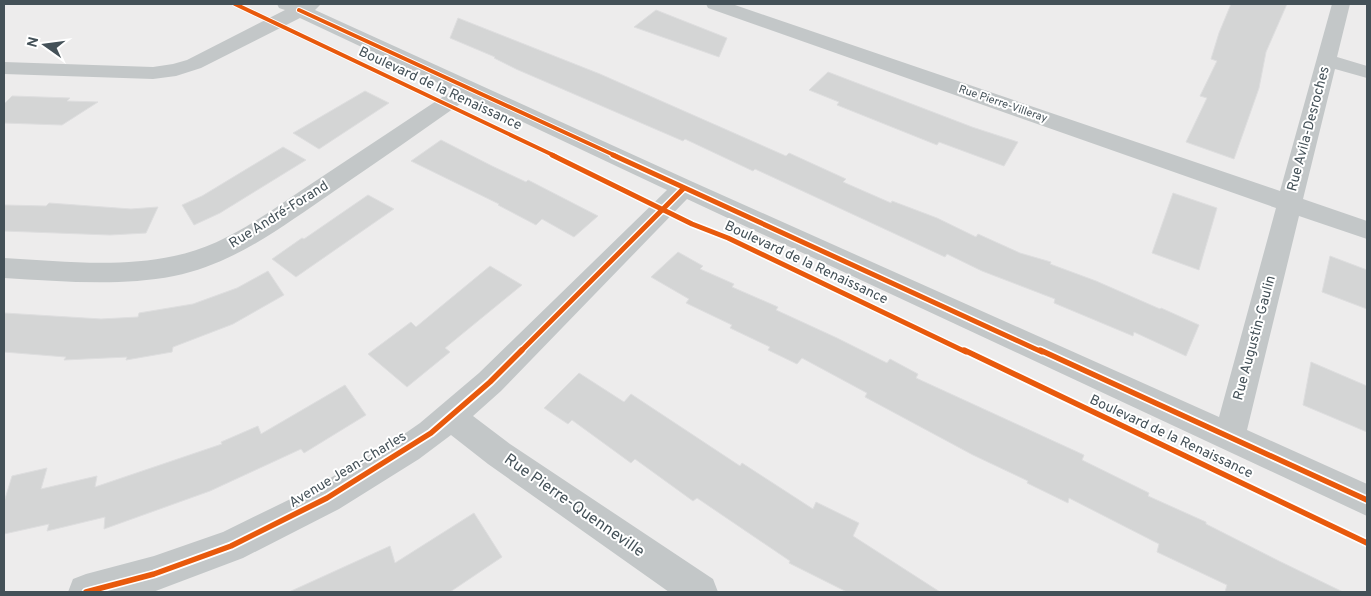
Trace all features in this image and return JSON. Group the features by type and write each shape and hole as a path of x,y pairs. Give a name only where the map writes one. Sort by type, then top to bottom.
{"street":[{"name":"Rue Pierre-Villeray","path":"715,4 1290,204"},
{"name":"Rue Avila-Desroches","path":"1341,4 1290,204 1367,230"},
{"path":"4,68 168,71 202,60 299,6"},
{"name":"Boulevard de la Renaissance","path":"299,6 684,188 1367,500"},
{"path":"1327,60 1367,72"},
{"name":"Rue André-Forand","path":"4,268 106,272 146,271 177,266 212,255 256,233 470,88"},
{"name":"Avenue Jean-Charles","path":"86,592 154,574 195,560 265,530 379,468 408,449 490,382 684,188"},
{"name":"Rue Augustin-Gaulin","path":"1229,437 1290,204"},
{"name":"Rue Pierre-Quenneville","path":"450,416 499,454 700,592"}],"building":[{"path":"1231,4 1287,4 1266,52 1259,88 1234,159 1186,142 1207,98 1200,96 1217,61 1211,59"},
{"path":"656,10 727,38 719,57 634,27"},
{"path":"458,18 600,74 786,156 789,153 846,179 843,182 891,203 892,201 937,218 976,237 978,234 1020,253 1051,262 1050,264 1096,281 1199,325 1186,356 1134,332 1133,336 1054,303 1055,299 982,271 947,254 945,257 755,169 753,171 685,139 683,141 516,69 495,57 450,38"},
{"path":"828,72 972,127 1018,142 1004,166 939,142 937,145 837,105 839,102 809,90"},
{"path":"365,91 389,103 319,149 293,133"},
{"path":"12,96 70,98 67,101 98,102 62,125 4,123 4,104"},
{"path":"441,140 526,182 528,180 598,216 574,237 542,219 536,225 499,204 411,161"},
{"path":"283,147 306,160 220,213 194,225 182,205 202,196"},
{"path":"1173,193 1217,208 1199,270 1152,253"},
{"path":"368,195 394,209 296,277 272,259 302,238 304,239"},
{"path":"49,203 131,209 158,207 146,233 110,235 4,231 4,205 46,206"},
{"path":"678,252 703,266 700,269 734,284 732,287 778,307 776,310 887,363 890,359 918,374 916,378 1084,455 1082,460 1149,493 1148,496 1206,522 1206,524 1343,592 1225,592 1227,585 1157,552 1159,544 1069,498 1068,503 1027,483 1028,481 973,455 865,397 867,393 802,358 797,364 768,350 770,347 730,328 732,325 686,303 689,299 651,277"},
{"path":"1330,256 1367,270 1367,309 1322,292"},
{"path":"490,266 522,285 445,348 450,352 407,387 368,354 411,322 416,327"},
{"path":"268,271 284,295 233,324 173,347 172,352 126,360 127,357 64,360 66,357 4,352 4,313 101,319 138,317 139,313 193,304 237,288"},
{"path":"1311,362 1367,386 1367,432 1303,405"},
{"path":"579,373 624,402 631,394 740,466 742,463 813,509 816,502 859,523 853,536 940,592 847,592 789,563 790,561 697,498 693,501 635,459 631,463 572,420 568,424 544,408"},
{"path":"345,385 366,415 304,453 301,449 210,491 104,529 105,517 47,531 49,524 4,534 4,502 12,476 47,468 41,489 97,476 95,487 222,444 221,442 258,426 261,434"},
{"path":"474,513 502,557 450,592 289,592 390,546 395,563"}],"cycle path":[{"path":"235,4 621,188 692,224 728,238 1367,543"},
{"path":"299,10 1367,500"},
{"path":"86,592 154,574 231,546 327,498 408,449 431,433 490,382 684,188"}]}
